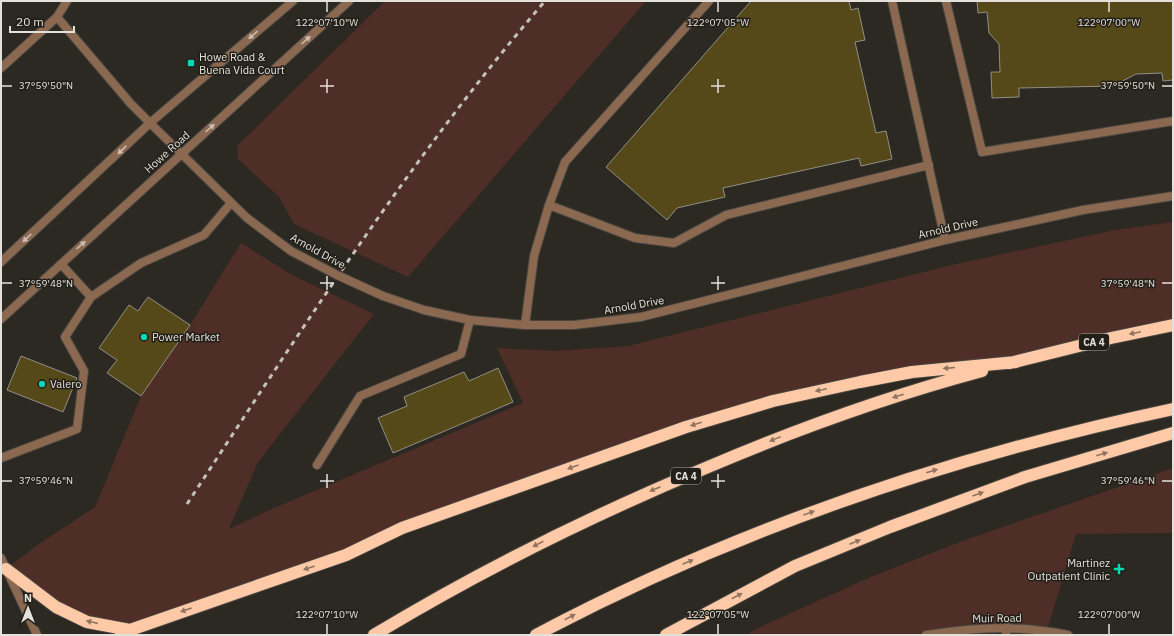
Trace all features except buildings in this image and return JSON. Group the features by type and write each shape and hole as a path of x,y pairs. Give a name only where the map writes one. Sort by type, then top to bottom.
{"highway":[{"name":"CA 4","path":"374,635 509,559 643,494 750,449 825,421 919,389 1111,338 1173,325"},
{"path":"4,563 56,607 87,622 126,632 346,555 402,528 686,427 773,401 868,380 912,372 1016,362"},
{"path":"536,635 658,575 749,536 842,501 936,470 1031,442 1173,408"},
{"path":"666,635 795,566 890,527 1024,477 1173,433"}],"street":[{"path":"1,68 57,17 67,1"},
{"path":"1,262 150,123 293,1"},
{"name":"Howe Road","path":"1,318 349,1"},
{"path":"525,325 534,256 549,205 565,162 709,1"},
{"path":"892,1 930,165 945,240"},
{"path":"946,1 982,152 1173,121"},
{"name":"Arnold Drive","path":"57,17 131,104 247,218 291,251 337,275 383,296 424,310 470,320 525,325 574,325 641,317 945,240 1083,210 1173,196"},
{"path":"549,205 635,238 674,243 726,215 930,165"},
{"path":"1,458 77,429 84,371 65,338 90,297 141,263 204,235 231,203"},
{"path":"61,264 90,297"},
{"path":"317,465 360,396 461,354 470,320"},
{"path":"4,563 37,635"},
{"name":"Muir Road","path":"926,635 958,630 1007,631 1023,628 1068,635"}],"shaded area":[{"path":"385,1 646,1 408,277 294,224 279,197 238,159 237,146"},
{"path":"1173,222 1173,325 1068,348 912,372 773,401 130,630 87,622 6,569 36,546 95,507 141,396 190,325 241,243 292,275 374,314 258,462 229,529 267,511 523,403 497,348 556,351 628,346 956,264 1115,230"},
{"path":"1173,468 1173,533 1076,534 1047,631 1023,628 926,635 745,635 873,576 965,540"}],"railway":[{"path":"187,504 358,246 448,121 545,1"}],"place":[{"name":"Howe Road & Buena Vida Court","path":"191,63"},
{"name":"Power Market","path":"144,337"},
{"name":"Valero","path":"42,384"},
{"name":"Martinez Outpatient Clinic","path":"1119,569"}]}
